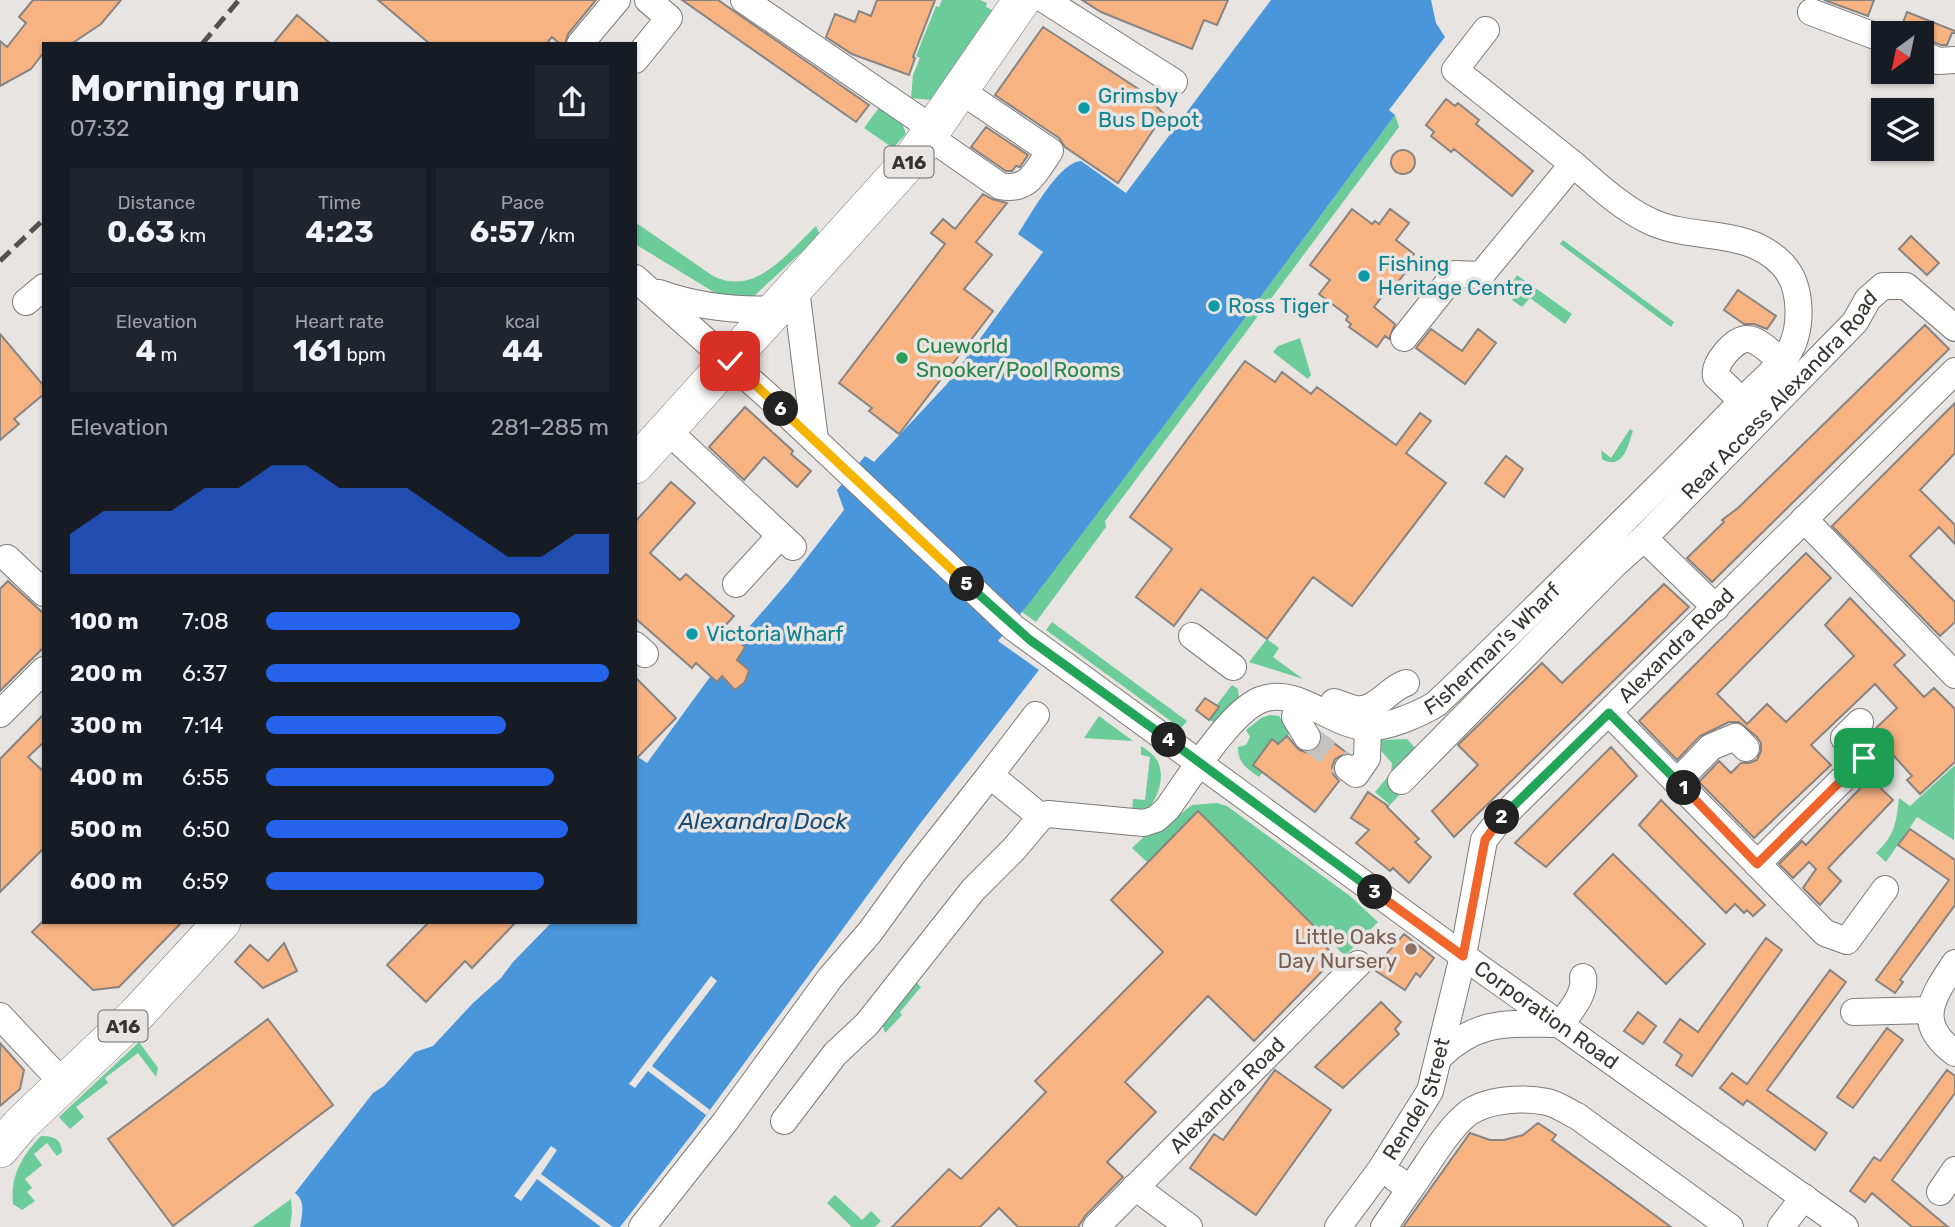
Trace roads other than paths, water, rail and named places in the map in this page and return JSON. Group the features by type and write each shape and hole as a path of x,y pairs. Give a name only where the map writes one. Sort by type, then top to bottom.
{"highway":[{"name":"A16","path":"637,463 915,155 1022,0"},
{"name":"A16","path":"0,1167 10,1137 136,1014 220,924"}],"street":[{"path":"582,42 617,0"},
{"path":"637,58 669,18 648,0"},
{"path":"744,0 930,132 1000,186 1012,189 1028,183 1050,151 961,91"},
{"path":"1045,0 1174,82"},
{"path":"1811,12 1871,34"},
{"name":"Fisherman's Wharf","path":"1367,728 1416,716 1436,704 1526,618 1787,355 1795,337 1798,314 1792,276 1770,254 1744,241 1716,234 1678,230 1635,214 1455,70 1486,30"},
{"path":"1934,59 1955,60"},
{"path":"1405,338 1455,274 1481,275 1573,164"},
{"path":"643,284 681,301 713,308 745,310 787,299 815,440"},
{"name":"Corporation Road","path":"643,284 730,361 1014,628 1463,956 1573,1024 1845,1227"},
{"name":"Rear Access Alexandra Road","path":"1401,782 1855,322 1868,299 1882,286 1906,286 1955,328"},
{"path":"1742,401 1716,376 1716,365 1730,350 1744,339 1751,340 1780,361"},
{"name":"Alexandra Road","path":"1463,956 1485,840 1500,819 1955,371"},
{"path":"667,430 787,542 736,584"},
{"path":"1804,519 1951,664"},
{"path":"1644,538 1716,608"},
{"path":"7,558 42,591"},
{"path":"1192,636 1237,670 1258,701"},
{"path":"0,714 42,672"},
{"path":"1302,702 1322,697 1358,709 1367,709 1397,685 1406,682"},
{"path":"784,1121 835,1054 867,1024 973,890 1041,817 1048,814 1144,823 1156,818 1167,809 1233,721 1258,701 1270,697 1302,702 1344,722 1367,728 1367,758 1356,774 1348,768"},
{"path":"1302,702 1295,717 1307,737"},
{"path":"1609,713 1825,933 1847,941 1885,889"},
{"path":"642,1227 725,1122 830,978 870,932 1036,715"},
{"path":"1757,864 1864,758 1852,730"},
{"path":"1677,782 1711,747 1735,737 1746,748"},
{"path":"990,775 1041,817"},
{"name":"Rendel Street","path":"1338,1227 1381,1169 1430,1091 1463,956"},
{"path":"1955,963 1929,1010 1932,1027 1942,1044 1955,1053"},
{"name":"Alexandra Road","path":"1096,1227 1358,964"},
{"path":"1439,1057 1465,1035 1491,1026 1573,1024 1584,985 1583,977"},
{"path":"1854,1012 1929,1010"},
{"path":"0,1016 63,1083"},
{"path":"1384,1227 1458,1123 1469,1112 1492,1104 1517,1100 1549,1102 1577,1116 1730,1227"},
{"path":"1381,1169 1410,1189"},
{"path":"1135,1187 1189,1227"},
{"path":"1781,1227 1804,1197"}],"water":[{"name":"Alexandra Dock","path":"1271,0 1431,0 1436,23 1445,37 1389,110 1395,115 1225,345 998,641 1039,670 919,825 696,1129 620,1227 300,1227 302,1204 295,1193 373,1093 384,1086 415,1052 433,1046 550,924 637,924 637,758 647,763 710,677 717,682 722,676 735,690 745,682 749,670 737,660 745,647 737,641 789,581 844,510 837,490 865,456 874,462 947,384 1043,252 1018,234 1055,180 1072,164 1081,161 1126,193"}],"tunnel":[{"path":"1307,737 1348,768"}],"railway":[{"path":"204,42 239,0"},
{"path":"0,261 42,221"}],"place":[{"name":"Grimsby Bus Depot","path":"1084,108"},
{"name":"Fishing Heritage Centre","path":"1364,276"},
{"name":"Ross Tiger","path":"1214,306"},
{"name":"Cueworld Snooker/Pool Rooms","path":"902,358"},
{"name":"Victoria Wharf","path":"692,634"},
{"name":"Little Oaks Day Nursery","path":"1411,949"}]}
